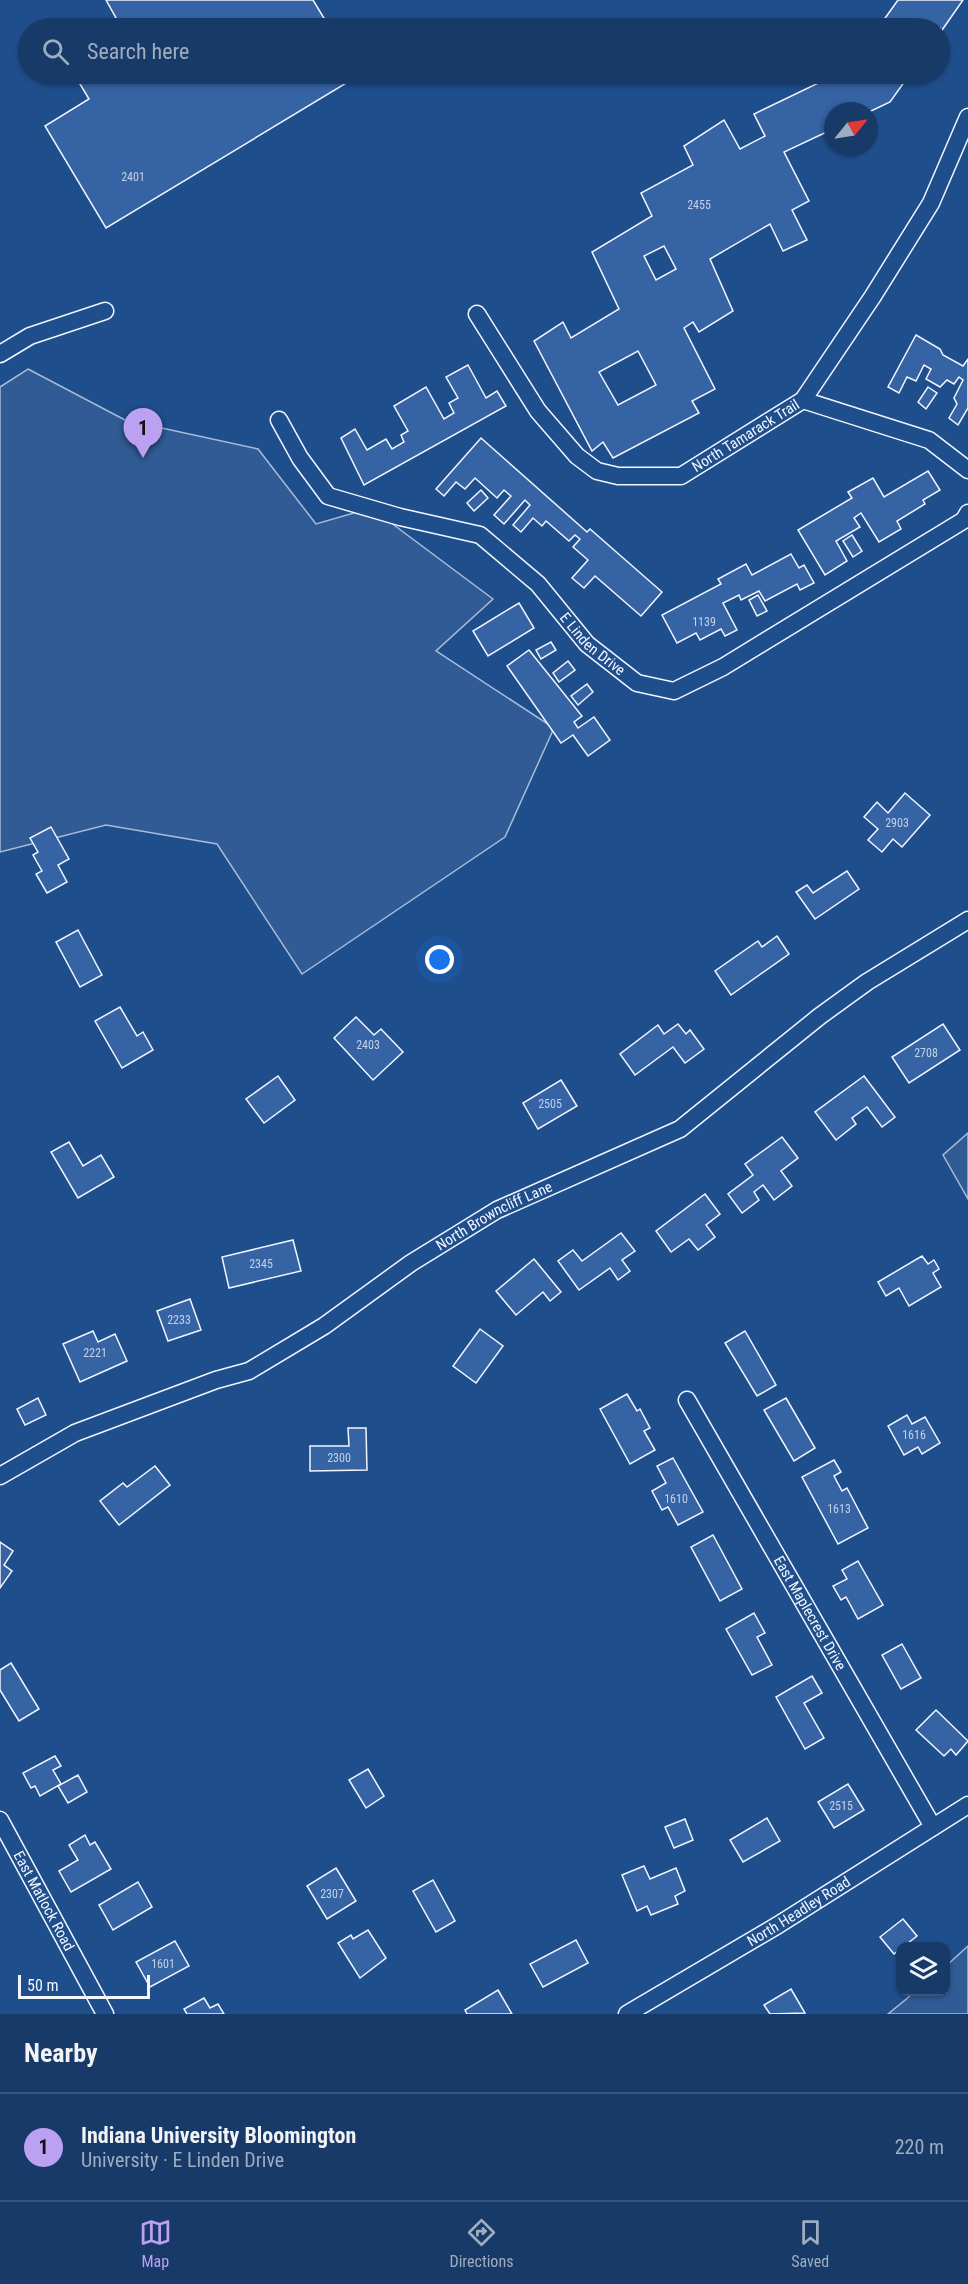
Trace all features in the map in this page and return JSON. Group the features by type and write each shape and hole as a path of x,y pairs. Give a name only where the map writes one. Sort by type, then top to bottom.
{"street":[{"name":"North Tamarack Trail","path":"477,314 518,383 559,438 597,471 618,476 681,476 803,400 873,296 931,203 968,117"},
{"path":"0,354 30,336 105,311"},
{"path":"803,400 929,440 968,470"},
{"name":"E Linden Drive","path":"279,420 300,458 327,496 400,517 480,535 538,584 587,645 637,683 674,691 723,667 964,520 968,513"},
{"name":"North Browncliff Lane","path":"0,1476 84,1429 216,1380 249,1371 324,1326 411,1263 497,1210 680,1129 724,1096 820,1016 867,982 968,920"},
{"name":"East Maplecrest Drive","path":"687,1400 933,1827"},
{"name":"North Headley Road","path":"627,2014 778,1925 968,1805"},
{"name":"East Matlock Road","path":"0,1820 105,2014"}],"shaded area":[{"path":"28,369 125,420 258,449 316,524 371,508 493,599 436,651 554,728 505,837 302,974 217,844 106,825 0,852 0,387"},
{"path":"968,1133 968,1199 943,1155"},
{"path":"968,1946 968,2014 888,2014 910,1996 950,1996 950,1962"}],"building":[{"path":"106,0 313,0 324,18 116,18"},
{"path":"898,0 963,0 950,19 885,18"},
{"path":"80,84 345,84 106,228 45,126 89,99"},
{"path":"816,84 903,84 890,102 878,108 878,102 824,102 824,133 784,152 809,201 792,210 807,240 783,251 770,224 710,259 733,311 699,332 693,322 684,328 715,389 692,401 699,413 613,458 603,442 592,451 534,341 563,322 571,338 619,309 592,252 652,216 641,193 693,165 684,146 724,120 740,149 765,136 754,114","holes":["664,246 676,269 656,280 644,256","638,351 656,385 618,405 599,372"]},
{"path":"916,335 940,349 943,355 963,366 968,359 968,408 958,425 949,418 957,404 954,398 963,380 959,377 954,384 947,380 940,387 926,379 931,369 924,365 916,381 907,377 899,393 888,387"},
{"path":"468,365 486,398 497,391 506,406 364,485 341,438 355,429 367,450 386,439 392,449 404,442 401,435 408,431 394,406 426,387 444,419 454,413 449,403 458,398 446,377"},
{"path":"928,387 937,393 926,409 918,402"},
{"path":"481,438 587,532 590,529 662,592 641,616 595,576 584,588 572,578 588,560 573,547 580,539 575,535 569,541 546,521 542,526 533,518 521,532 513,525 530,505 525,500 504,524 494,515 511,496 504,490 497,498 475,478 465,489 456,482 444,496 436,489"},
{"path":"928,471 940,490 923,500 925,504 897,521 901,529 879,542 861,513 854,518 860,527 836,541 847,561 825,575 798,530 852,498 848,492 873,478 884,497"},
{"path":"481,490 488,498 474,511 467,503"},
{"path":"852,535 862,551 853,557 843,541"},
{"path":"791,554 799,568 804,565 814,583 800,590 797,584 765,601 759,591 741,600 739,595 723,603 737,630 725,636 721,629 700,640 696,633 677,643 662,615 721,584 718,579 746,564 752,575"},
{"path":"758,595 767,611 757,616 749,600"},
{"path":"519,603 534,628 488,656 473,631"},
{"path":"551,642 556,650 541,659 536,650"},
{"path":"529,650 582,716 574,722 578,728 594,717 610,740 588,756 573,735 561,743 507,666"},
{"path":"568,661 575,670 559,682 553,673"},
{"path":"587,684 593,692 578,705 571,696"},
{"path":"905,793 930,815 902,847 893,839 882,852 868,840 878,829 864,817 877,802 888,813"},
{"path":"51,827 69,859 58,865 67,882 47,893 36,874 42,871 33,855 38,852 30,838"},
{"path":"847,871 859,889 815,919 796,892 807,885 813,893"},
{"path":"78,930 102,975 80,987 56,942"},
{"path":"777,936 789,954 731,995 715,971 758,941 762,947"},
{"path":"120,1007 137,1036 143,1032 153,1050 122,1068 95,1021"},
{"path":"356,1017 374,1035 381,1029 403,1052 373,1080 334,1038"},
{"path":"678,1024 686,1034 690,1030 704,1049 685,1063 673,1047 635,1075 620,1054 658,1025 664,1034"},
{"path":"943,1024 960,1050 909,1083 892,1057"},
{"path":"278,1076 295,1100 264,1123 246,1099"},
{"path":"864,1076 895,1117 882,1127 867,1107 852,1118 856,1124 836,1140 815,1112"},
{"path":"561,1080 577,1106 538,1129 523,1103"},
{"path":"782,1137 798,1158 781,1171 792,1186 774,1200 763,1185 754,1192 759,1200 742,1213 728,1194 753,1175 745,1164"},
{"path":"69,1142 83,1166 101,1155 114,1177 78,1198 51,1152"},
{"path":"705,1194 720,1214 706,1225 715,1237 698,1250 689,1239 671,1252 656,1231"},
{"path":"621,1233 635,1251 622,1260 630,1271 618,1280 610,1268 579,1290 558,1261 573,1250 582,1261"},
{"path":"293,1240 301,1271 229,1288 222,1257"},
{"path":"922,1256 928,1264 934,1260 939,1269 933,1273 941,1287 909,1306 899,1288 886,1296 878,1282"},
{"path":"534,1259 561,1292 550,1301 543,1292 516,1315 496,1291"},
{"path":"190,1299 201,1330 168,1341 157,1311"},
{"path":"480,1329 503,1346 476,1383 453,1366"},
{"path":"93,1331 98,1342 115,1334 127,1361 80,1382 63,1344"},
{"path":"745,1331 776,1385 757,1396 725,1343"},
{"path":"627,1394 637,1411 640,1409 650,1428 644,1431 655,1450 630,1464 600,1409"},
{"path":"38,1398 46,1415 25,1425 17,1409"},
{"path":"786,1398 815,1448 794,1461 764,1410"},
{"path":"907,1415 912,1424 925,1417 940,1443 922,1454 918,1447 904,1455 888,1426"},
{"path":"348,1428 366,1428 367,1470 310,1471 310,1446 349,1446"},
{"path":"673,1458 703,1512 678,1525 668,1507 662,1510 652,1491 666,1483 657,1466"},
{"path":"834,1460 841,1472 834,1476 842,1491 847,1488 868,1528 838,1544 802,1477"},
{"path":"155,1466 170,1485 119,1525 100,1501 123,1483 127,1487"},
{"path":"713,1535 742,1589 720,1601 691,1547"},
{"path":"0,1542 13,1551 4,1565 12,1571 0,1588"},
{"path":"858,1561 883,1605 858,1619 846,1597 841,1600 833,1586 847,1579 842,1570"},
{"path":"754,1613 765,1633 757,1637 772,1665 752,1675 726,1629"},
{"path":"902,1644 921,1678 901,1689 882,1655"},
{"path":"11,1663 39,1709 19,1721 0,1690 0,1670"},
{"path":"812,1676 822,1693 804,1703 824,1738 805,1749 776,1697"},
{"path":"936,1710 968,1741 956,1755 951,1749 944,1756 916,1730"},
{"path":"55,1756 61,1766 53,1770 61,1784 40,1796 35,1786 31,1788 23,1773"},
{"path":"368,1769 384,1796 366,1808 349,1780"},
{"path":"78,1775 87,1792 68,1803 58,1786"},
{"path":"848,1784 864,1810 834,1828 818,1802"},
{"path":"767,1818 780,1841 743,1862 730,1840"},
{"path":"685,1819 693,1840 674,1848 665,1827"},
{"path":"85,1835 90,1845 95,1842 111,1869 71,1892 59,1871 78,1860 69,1845"},
{"path":"644,1866 650,1879 676,1868 685,1891 675,1896 678,1904 651,1915 647,1906 637,1911 622,1875"},
{"path":"336,1868 356,1901 327,1919 307,1886"},
{"path":"433,1880 455,1921 436,1932 413,1891"},
{"path":"138,1882 152,1907 113,1930 99,1905"},
{"path":"903,1919 917,1936 909,1942 896,1942 894,1954 880,1937"},
{"path":"368,1930 386,1958 360,1978 338,1943 351,1935 353,1939"},
{"path":"576,1940 588,1963 543,1987 530,1964"},
{"path":"175,1941 189,1966 150,1987 136,1962"},
{"path":"791,1989 805,2013 770,2014 764,2005"},
{"path":"498,1990 512,2014 467,2014 465,2010"},
{"path":"204,1998 210,2008 218,2004 224,2014 187,2014 184,2009"}],"place":[{"name":"Indiana University Bloomington","path":"143,458"}]}
